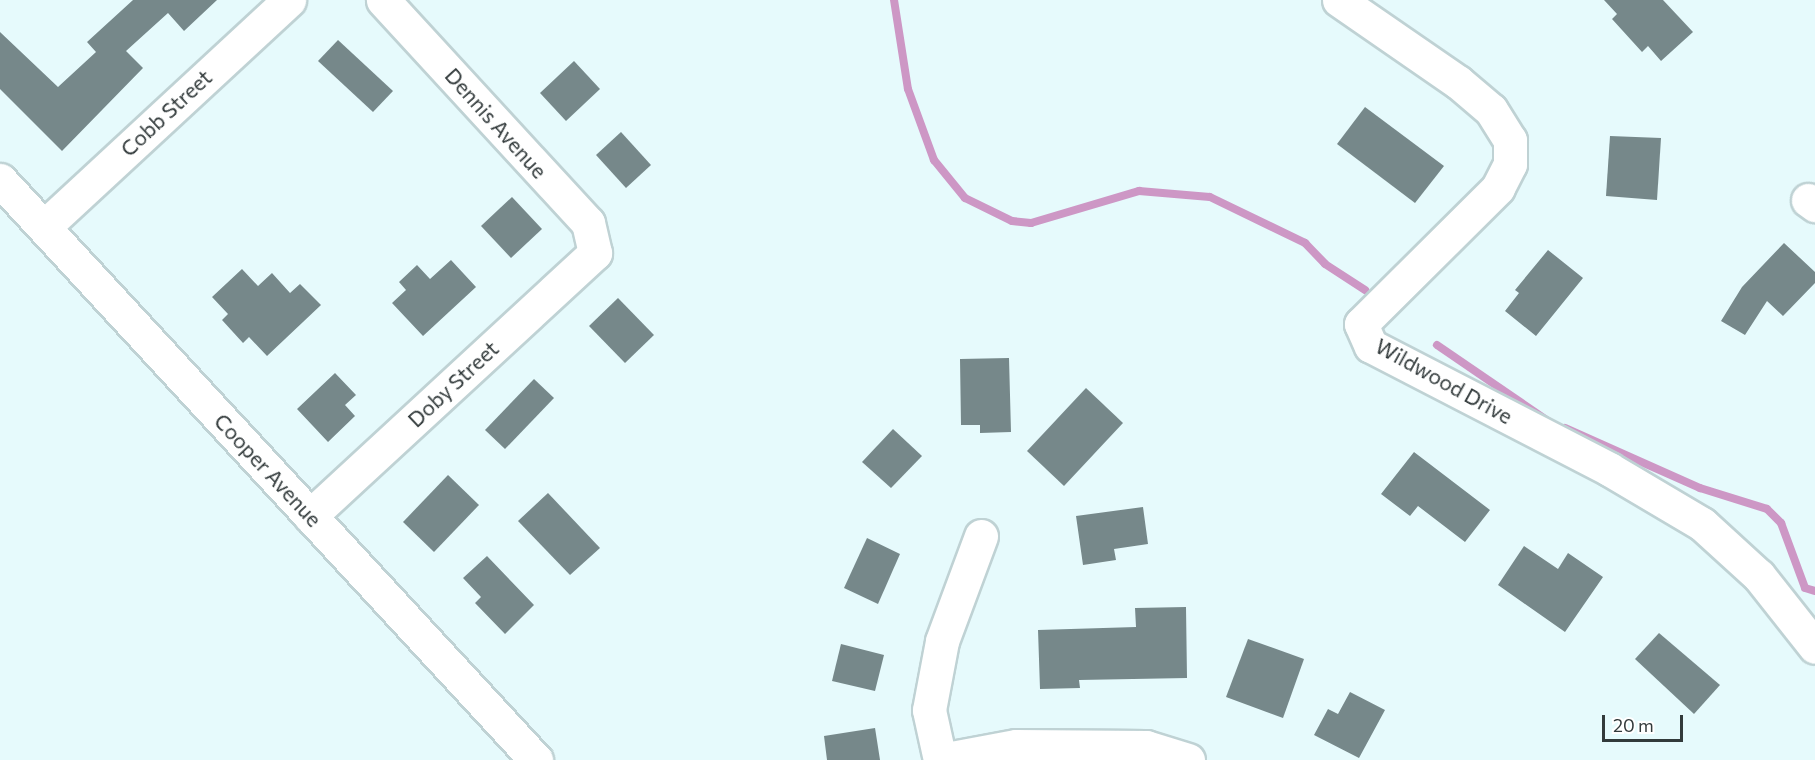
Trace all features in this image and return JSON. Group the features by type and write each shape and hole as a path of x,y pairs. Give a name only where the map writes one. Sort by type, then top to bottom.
{"street":[{"name":"Cobb Street","path":"44,227 289,0"},
{"name":"Dennis Avenue","path":"383,0 588,223 595,253"},
{"name":"Wildwood Drive","path":"1340,0 1458,82 1491,110 1510,140 1510,164 1498,188 1361,324 1371,346 1609,469 1702,524 1759,576 1815,647"},
{"name":"Cooper Avenue","path":"0,180 536,760"},
{"name":"Doby Street","path":"310,516 595,253"},
{"path":"981,536 942,640 929,710 941,760 1016,746 1146,747 1188,760"}],"building":[{"path":"133,0 217,0 184,31 168,13 126,51 143,68 62,151 0,89 0,32 58,87 96,52 87,42"},
{"path":"1604,0 1663,0 1693,32 1661,61 1648,46 1642,52 1612,19 1617,14"},
{"path":"338,40 393,91 373,112 318,61"},
{"path":"574,61 600,89 566,121 540,93"},
{"path":"1365,107 1444,166 1415,203 1337,144"},
{"path":"621,132 651,165 626,188 596,155"},
{"path":"1610,136 1661,138 1657,200 1606,196"},
{"path":"512,197 542,229 511,258 481,226"},
{"path":"1784,243 1815,272 1815,283 1783,316 1767,301 1745,335 1721,321 1742,287"},
{"path":"1548,250 1583,278 1536,336 1505,311 1519,293 1515,290"},
{"path":"451,260 476,287 423,336 392,303 406,290 399,282 417,265 430,279"},
{"path":"242,269 258,286 272,273 290,293 300,284 321,305 267,356 249,337 243,343 222,320 228,314 212,297"},
{"path":"618,298 654,335 625,363 589,326"},
{"path":"1009,358 1011,432 980,433 980,425 961,425 960,359"},
{"path":"335,373 356,395 345,405 355,416 328,442 297,409"},
{"path":"534,379 554,398 505,449 485,430"},
{"path":"1086,388 1123,423 1064,486 1027,451"},
{"path":"893,429 922,456 891,488 862,462"},
{"path":"1414,452 1490,510 1465,542 1418,506 1410,516 1381,494"},
{"path":"448,475 479,505 434,552 403,522"},
{"path":"548,493 600,548 570,575 518,521"},
{"path":"1143,507 1148,544 1114,549 1116,560 1083,565 1076,516"},
{"path":"867,538 900,554 878,604 844,588"},
{"path":"1524,546 1558,569 1568,553 1603,577 1565,632 1498,585"},
{"path":"487,556 534,605 505,634 475,603 481,597 463,578"},
{"path":"1186,607 1187,678 1079,680 1080,688 1040,689 1038,630 1136,627 1135,608"},
{"path":"1659,633 1720,685 1694,714 1635,659"},
{"path":"1248,639 1304,659 1283,718 1226,697"},
{"path":"841,644 884,655 875,691 832,681"},
{"path":"1350,692 1385,710 1359,758 1314,735 1328,709 1338,714"},
{"path":"875,728 880,760 827,760 824,736"}],"waterway":[{"path":"894,0 908,89 934,160 965,198 1012,221 1031,223 1139,191 1210,197 1305,243 1325,264 1365,290"},
{"path":"1437,345 1548,421"},
{"path":"1565,428 1700,488 1767,509 1781,523 1805,588 1815,591"}]}
